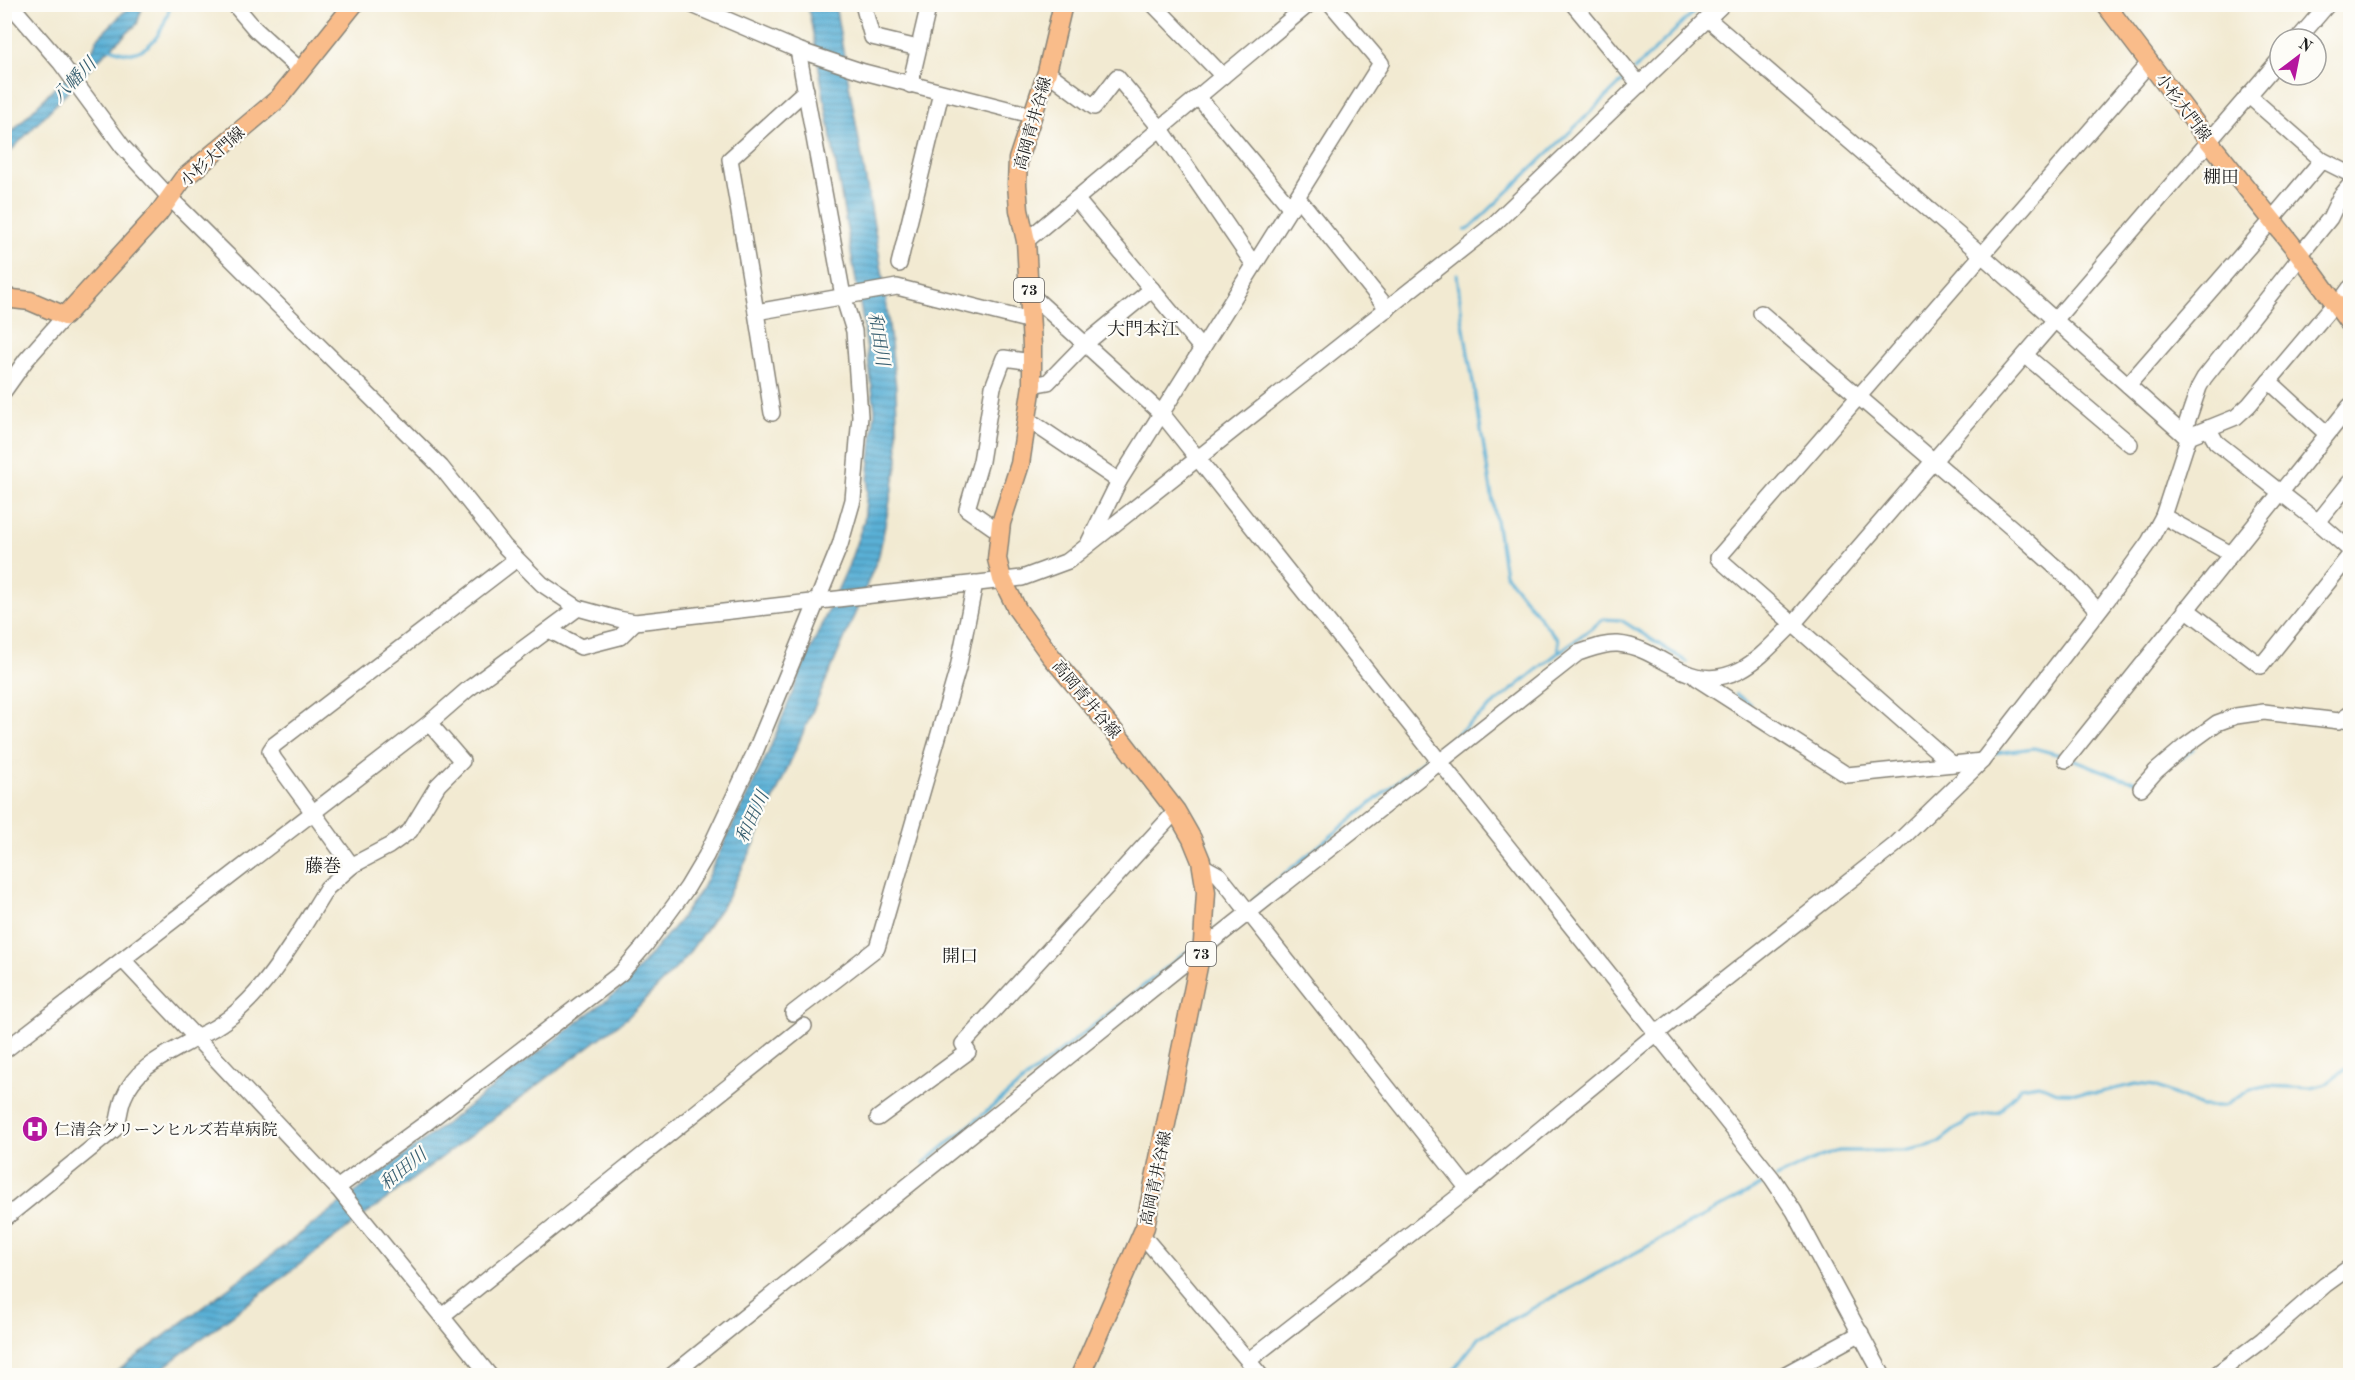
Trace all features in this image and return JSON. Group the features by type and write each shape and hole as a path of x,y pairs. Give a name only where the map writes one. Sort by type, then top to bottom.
{"main road":[{"name":"高岡青井谷線","path":"1063,4 1047,72 1018,159 1019,210 1026,241 1031,321 1032,385 1020,464 997,548 1002,579 1017,609 1050,655 1123,742 1176,811 1192,839 1202,865 1206,892 1206,920 1201,950 1143,1236 1080,1376"},
{"name":"小杉大門線","path":"2105,4 2208,140 2301,256 2350,324"},
{"name":"小杉大門線","path":"65,316 158,214 183,178 278,99 351,6"},
{"path":"4,298 30,302 65,316"}],"street":[{"path":"10,4 60,63 123,147 170,198 441,467 504,546 542,584 578,608 635,622 1022,578 1068,561 1495,224 1723,4"},
{"path":"234,4 255,29 301,70"},
{"path":"690,4 798,50 855,69 1031,115"},
{"path":"865,4 864,8 872,37 918,48"},
{"path":"910,85 929,4"},
{"path":"1153,4 1223,76"},
{"path":"1026,241 1309,4"},
{"path":"1087,547 1119,482 1381,63 1331,4"},
{"path":"1573,4 1640,85"},
{"path":"2308,27 2328,4"},
{"path":"1708,19 2186,435"},
{"path":"338,1189 621,973 646,944 687,888 706,856 755,752 817,601 845,530 853,500 860,416 854,331 843,296 798,50"},
{"path":"1952,764 1718,558 2150,62"},
{"path":"1047,72 1094,107 1117,77 1161,129 1254,265"},
{"path":"1695,677 1718,678 1740,670 1759,657 1792,624 2268,72"},
{"path":"772,413 730,159 806,90"},
{"path":"899,264 941,93"},
{"path":"2248,95 2322,160 2350,174"},
{"path":"1199,98 1388,309"},
{"path":"2128,385 2322,160"},
{"path":"1249,1360 1468,1189 1657,1033 1895,844 1982,761 2149,542 2163,516 2199,387 2204,378 2330,218 2340,196 2350,185"},
{"path":"1076,199 1202,349"},
{"path":"756,312 897,287 1031,321"},
{"path":"2186,435 2235,417 2249,405 2350,288"},
{"path":"1032,385 1048,382 1085,344 1152,289"},
{"path":"1029,293 1162,415 1199,459 1772,1178 1794,1211 1883,1376"},
{"path":"1761,313 2054,565 2098,611"},
{"path":"4,392 26,360 65,316"},
{"path":"2025,355 2130,444"},
{"path":"1000,532 967,509 981,461 993,387 1004,358 1032,362"},
{"path":"2270,381 2327,434"},
{"path":"2066,760 2350,406"},
{"path":"1027,419 1119,482"},
{"path":"2208,428 2216,442 2281,491 2350,550"},
{"path":"2318,522 2350,482"},
{"path":"2163,516 2231,554"},
{"path":"2186,609 2261,666 2350,555"},
{"path":"352,866 270,751 274,745 514,561"},
{"path":"793,1013 877,948 958,668 975,583"},
{"path":"4,1052 429,723 467,690 578,608"},
{"path":"549,630 581,646 620,637 635,622"},
{"path":"671,1376 1201,950 1578,653 1600,645 1619,644 1640,650 1695,677 1847,775 1982,761"},
{"path":"2141,788 2156,771 2184,747 2217,723 2236,716 2264,712 2339,721 2350,714"},
{"path":"4,1219 115,1129 124,1098 132,1083 143,1070 236,1014 277,966 327,888 352,866 389,846 410,831 438,786 462,761 429,723"},
{"path":"878,1118 968,1052 963,1044 1176,811"},
{"path":"1202,865 1219,875 1468,1189"},
{"path":"123,960 338,1189 490,1376"},
{"path":"442,1316 804,1026"},
{"path":"1143,1236 1261,1376"},
{"path":"2214,1376 2262,1340 2325,1285 2350,1267"},
{"path":"1782,1376 1861,1334"}],"water":[{"name":"八幡川","path":"131,5 143,5 137,24 104,54 5,157 5,139 94,47 97,39"},
{"name":"和田川","path":"808,5 835,5 884,282 896,388 898,461 879,555 752,849 726,900 684,960 628,1017 153,1375 111,1376 384,1171 622,988 679,921 702,888 768,753 807,657 848,567 864,521 875,410 863,321"}],"waterway":[{"path":"108,47 128,53 147,47 162,28 171,4"},
{"path":"1634,70 1702,4"},
{"path":"1465,230 1468,230 1627,77"},
{"path":"1438,749 1559,652 1558,640 1505,574 1462,317 1457,274"},
{"path":"1559,652 1604,619 1621,620 1687,662"},
{"path":"1736,694 1750,704"},
{"path":"2341,727 2350,730"},
{"path":"1994,753 2034,748 2064,756"},
{"path":"2182,758 2193,749"},
{"path":"1254,899 1430,755"},
{"path":"2073,759 2121,778 2140,782"},
{"path":"924,1163 1194,946"},
{"path":"1776,1178 1820,1157 1839,1151 1903,1151 1939,1142 1970,1118 1999,1112 2021,1087 2038,1084 2057,1092 2097,1093 2136,1084 2155,1086 2201,1106 2224,1106 2251,1089 2266,1086 2312,1088 2326,1084 2350,1066"},
{"path":"1449,1376 1479,1337 1767,1182"},
{"path":"1383,1371 1386,1376"}],"place":[{"name":"仁清会グリーンヒルズ若草病院","path":"35,1129"}],"district":[{"name":"棚田","path":"2221,177"},
{"name":"大門本江","path":"1143,329"},
{"name":"藤巻","path":"323,866"},
{"name":"開口","path":"960,956"}]}
